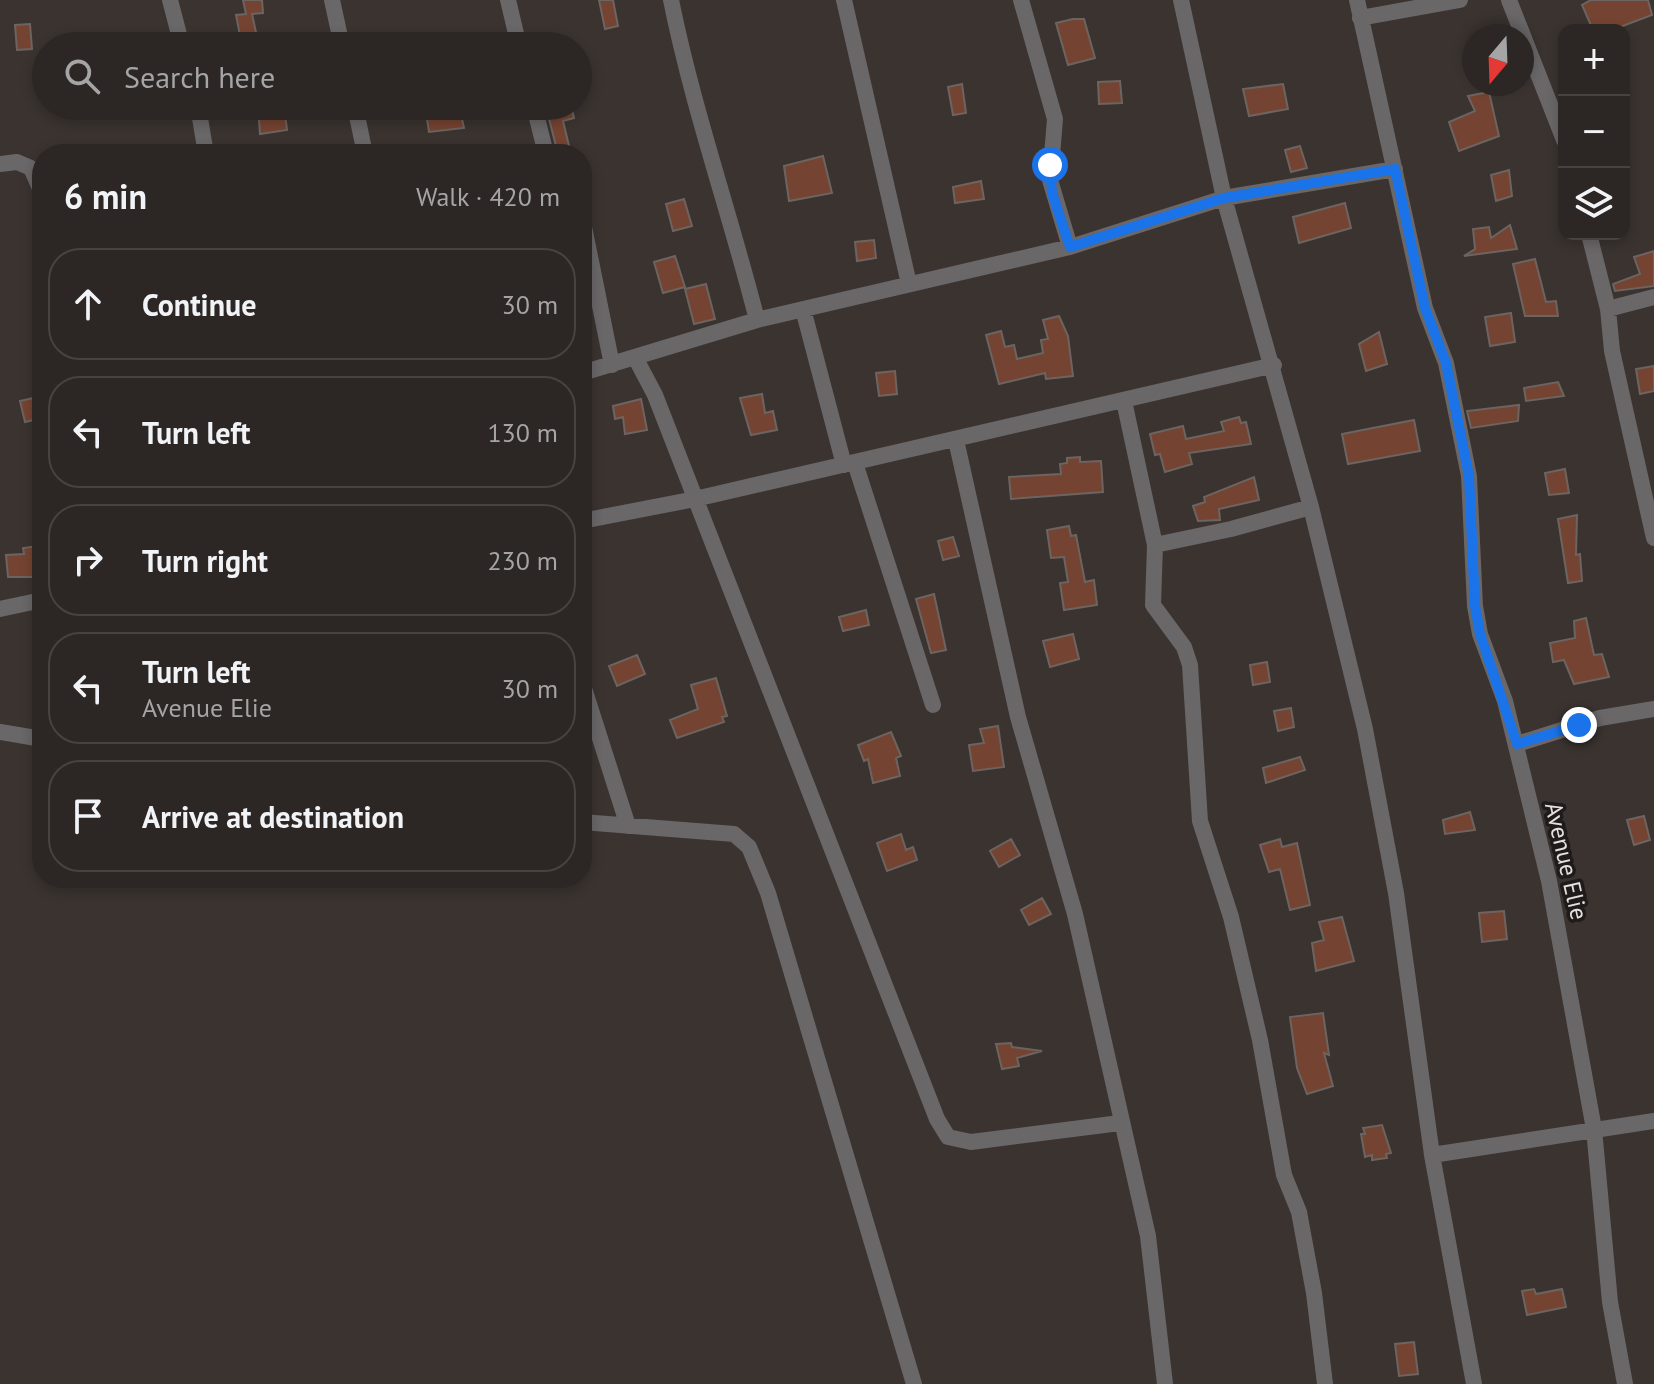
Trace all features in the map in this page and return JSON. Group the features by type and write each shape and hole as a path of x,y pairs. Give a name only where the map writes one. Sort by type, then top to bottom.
{"street":[{"path":"170,0 178,32"},
{"path":"332,0 339,32"},
{"path":"508,0 516,32"},
{"path":"671,0 693,97 732,220 757,320"},
{"path":"844,0 909,284"},
{"path":"1021,0 1055,119 1050,180 1070,247"},
{"path":"1181,0 1224,198 1274,365 1358,699 1396,893 1432,1155 1474,1384"},
{"name":"Avenue Elie","path":"1357,0 1425,308 1446,363 1469,476 1475,606 1480,634 1517,744 1527,800 1549,881 1594,1129 1610,1302 1625,1384"},
{"path":"1360,18 1460,0"},
{"path":"1509,0 1558,125"},
{"path":"200,120 204,144"},
{"path":"358,120 363,144"},
{"path":"538,120 544,144"},
{"path":"0,164 17,162 32,170"},
{"path":"592,370 757,320 1070,247 1224,198 1395,169"},
{"path":"1591,240 1608,309 1612,351 1654,538"},
{"path":"592,266 612,365"},
{"path":"1608,309 1654,297"},
{"path":"803,309 849,464 933,705"},
{"path":"636,359 651,386 932,1105 948,1137 971,1142 1120,1123"},
{"path":"592,519 695,499 1274,365"},
{"path":"1124,401 1155,545 1153,605 1184,647 1190,665 1200,821 1231,917 1260,1040 1284,1175 1299,1212 1314,1293 1325,1384"},
{"path":"956,440 1018,717 1075,914 1148,1236 1165,1384"},
{"path":"1155,545 1231,529 1311,507"},
{"path":"0,609 32,602"},
{"path":"1517,744 1600,718 1654,709"},
{"path":"592,713 628,826"},
{"path":"0,732 32,737"},
{"path":"592,823 734,834 749,847 768,893 914,1384"},
{"path":"1432,1155 1654,1121"}],"building":[{"path":"243,0 262,0 263,13 252,14 256,32 239,32 236,15 246,14"},
{"path":"599,0 613,0 618,26 605,29"},
{"path":"1591,0 1648,0 1652,15 1628,24 1590,24 1582,5"},
{"path":"1084,19 1095,58 1068,65 1056,23"},
{"path":"30,24 32,49 17,50 15,25"},
{"path":"1120,81 1122,103 1099,104 1098,82"},
{"path":"962,84 966,113 953,115 948,87"},
{"path":"1283,84 1288,109 1249,116 1243,89"},
{"path":"1468,96 1490,96 1499,136 1459,151 1449,122 1475,111"},
{"path":"259,120 286,120 287,130 260,134"},
{"path":"427,120 462,120 464,128 429,132"},
{"path":"549,120 567,120 563,121 569,144 555,144"},
{"path":"1300,146 1307,168 1291,172 1285,150"},
{"path":"823,156 832,193 789,201 784,166"},
{"path":"1509,170 1512,196 1496,201 1491,175"},
{"path":"981,181 984,199 955,203 953,187"},
{"path":"684,199 692,226 673,231 666,204"},
{"path":"1345,203 1351,228 1299,243 1293,217"},
{"path":"1510,225 1517,249 1464,256 1475,249 1473,229 1489,227 1491,238"},
{"path":"874,240 876,258 857,261 855,242"},
{"path":"1654,251 1654,286 1615,291 1613,284 1640,274 1634,257"},
{"path":"675,256 685,287 663,293 654,262"},
{"path":"1535,259 1546,302 1556,301 1558,316 1525,316 1513,264"},
{"path":"706,284 715,319 694,324 685,289"},
{"path":"1511,313 1515,342 1490,346 1485,317"},
{"path":"1059,316 1068,336 1073,376 1046,379 1045,373 999,384 986,335 1001,331 1005,347 1014,345 1017,359 1043,353 1041,340 1048,339 1043,320"},
{"path":"1379,332 1387,364 1366,371 1359,344"},
{"path":"1654,366 1654,391 1640,394 1636,369"},
{"path":"895,371 897,394 879,396 876,373"},
{"path":"1558,382 1564,396 1526,401 1524,388"},
{"path":"762,394 765,413 773,411 777,430 751,435 740,398"},
{"path":"32,398 32,420 25,422 20,401"},
{"path":"641,399 647,430 625,434 623,417 615,419 613,406"},
{"path":"1519,405 1518,421 1471,428 1467,411"},
{"path":"1239,417 1241,423 1246,422 1251,444 1189,453 1192,464 1165,472 1160,454 1155,455 1150,434 1183,426 1186,439 1224,431 1221,422"},
{"path":"1414,420 1420,451 1348,464 1342,434"},
{"path":"1080,457 1080,462 1101,461 1103,492 1011,499 1009,477 1061,474 1060,464 1067,463 1067,458"},
{"path":"1565,469 1569,493 1549,495 1545,473"},
{"path":"1254,477 1259,500 1219,509 1220,520 1198,521 1193,506 1205,502 1204,497"},
{"path":"1577,515 1576,555 1580,554 1582,581 1568,583 1558,519"},
{"path":"1069,526 1071,536 1076,535 1085,582 1094,580 1097,605 1064,610 1060,583 1068,582 1064,557 1051,558 1047,530"},
{"path":"953,537 959,556 943,560 938,541"},
{"path":"32,547 32,577 8,577 6,555 24,554 23,548"},
{"path":"934,594 946,650 931,653 916,599"},
{"path":"866,610 869,625 843,631 839,617"},
{"path":"1586,618 1594,655 1602,654 1609,677 1574,684 1564,660 1553,662 1550,643 1575,638 1574,621"},
{"path":"1073,634 1079,659 1050,667 1043,641"},
{"path":"637,655 645,674 617,686 609,666"},
{"path":"1267,662 1270,682 1253,685 1250,665"},
{"path":"716,678 727,716 722,717 724,722 677,738 670,720 698,709 691,685"},
{"path":"1291,708 1294,727 1278,731 1274,711"},
{"path":"998,726 1004,767 973,771 969,745 984,743 980,729"},
{"path":"891,732 901,756 896,758 900,776 873,783 868,759 864,761 858,745"},
{"path":"1300,757 1305,770 1266,783 1263,768"},
{"path":"1470,812 1475,830 1445,834 1443,820"},
{"path":"1644,816 1650,840 1634,845 1627,820"},
{"path":"901,834 906,850 913,847 917,860 887,871 877,843"},
{"path":"1011,839 1020,855 999,867 990,851"},
{"path":"1280,839 1282,847 1297,843 1310,905 1290,910 1280,869 1269,872 1260,845"},
{"path":"1042,898 1051,914 1029,925 1021,910"},
{"path":"1504,911 1507,939 1482,942 1479,913"},
{"path":"1342,917 1354,961 1316,971 1312,943 1324,940 1319,922"},
{"path":"1323,1013 1329,1055 1324,1053 1333,1086 1307,1094 1297,1068 1290,1017"},
{"path":"1011,1043 1012,1047 1042,1051 1017,1058 1019,1066 1002,1069 996,1044"},
{"path":"1382,1125 1391,1153 1386,1154 1387,1158 1372,1160 1372,1155 1365,1157 1361,1134 1365,1134 1363,1128"},
{"path":"1534,1289 1536,1294 1562,1289 1566,1307 1527,1315 1522,1291"},
{"path":"1414,1342 1418,1374 1399,1376 1395,1344"}],"route":[{"path":"1050,165 1052,193 1070,247 1224,198 1395,169 1425,308 1446,363 1469,476 1475,606 1480,634 1517,744 1579,725"}]}
